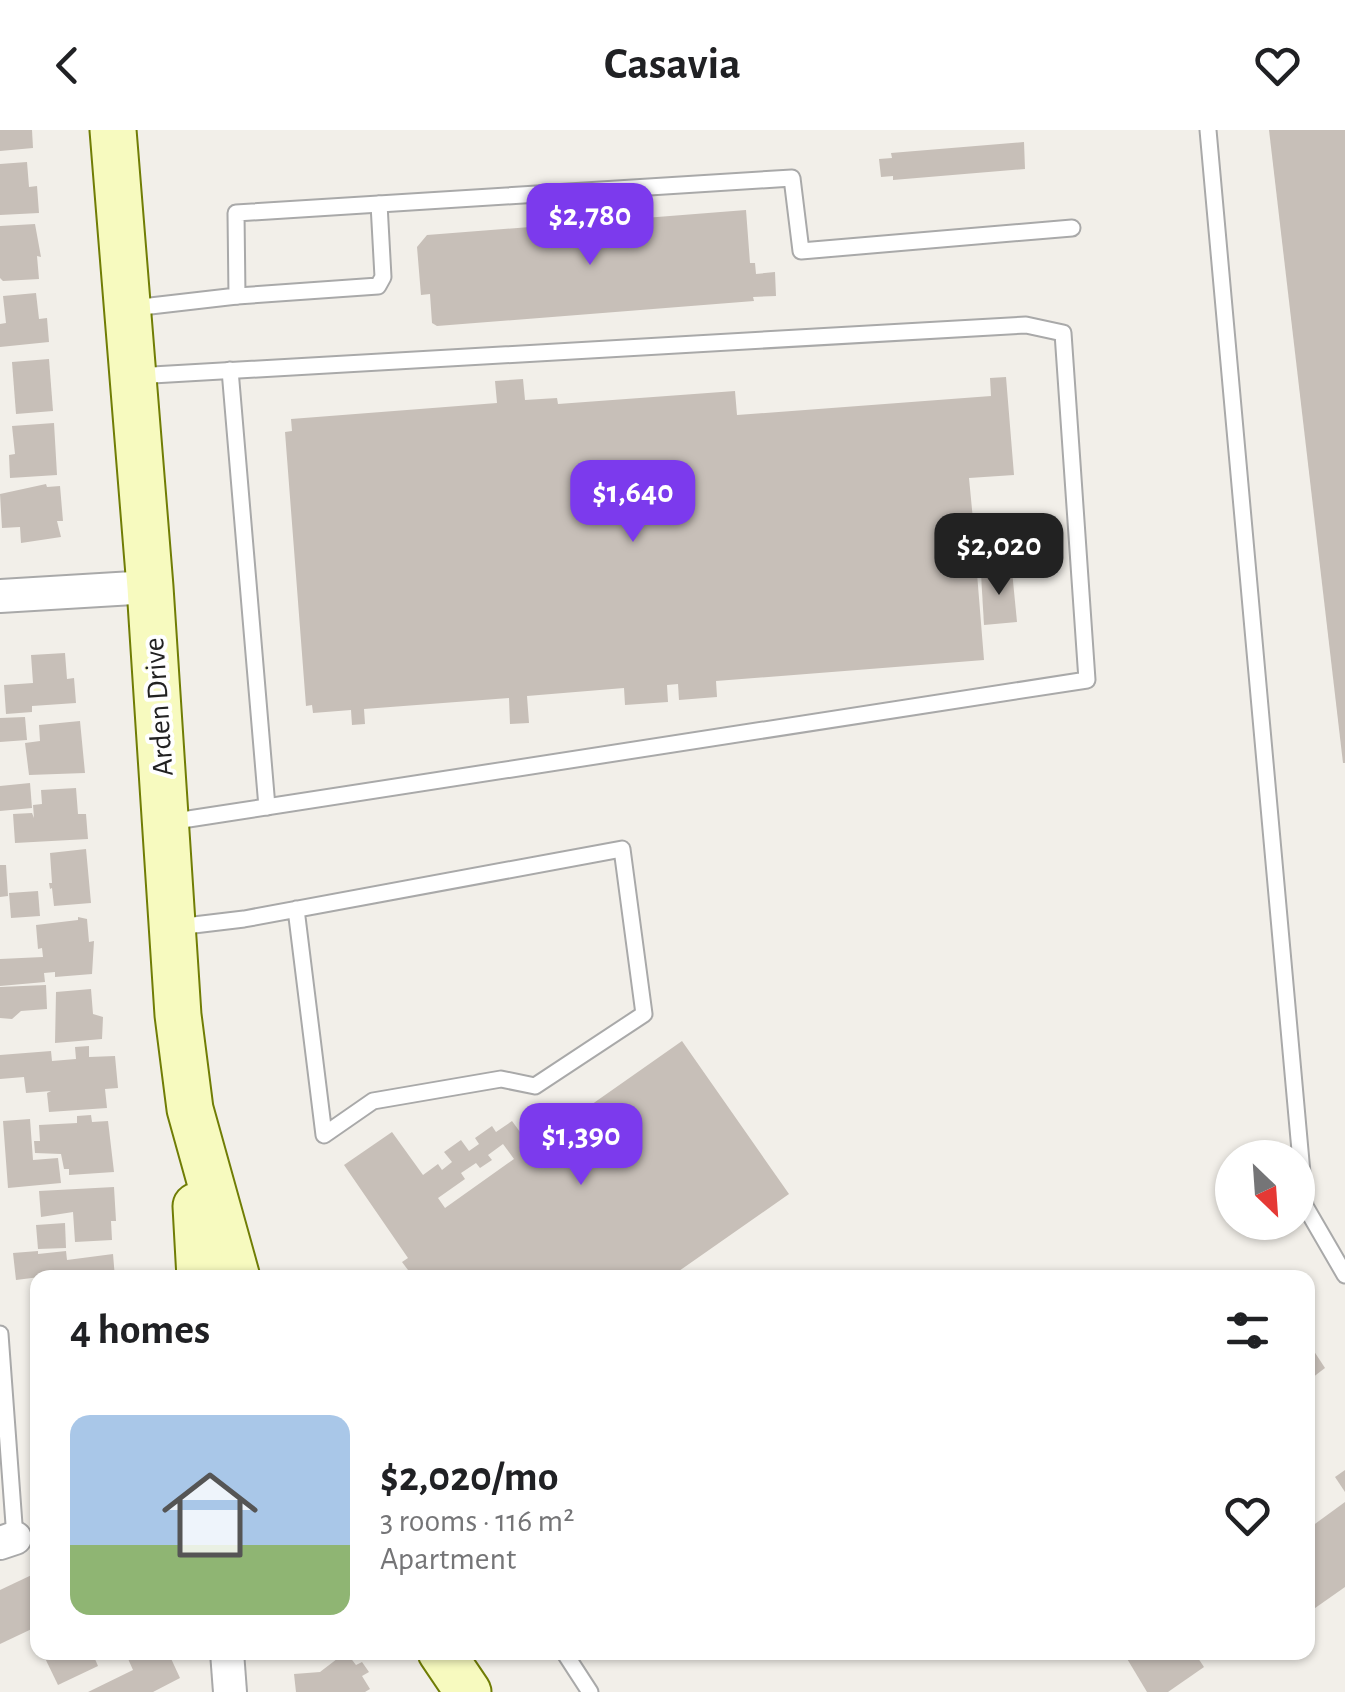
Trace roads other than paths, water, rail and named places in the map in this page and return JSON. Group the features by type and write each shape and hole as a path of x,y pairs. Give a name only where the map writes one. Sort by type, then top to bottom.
{"street":[{"name":"Arden Drive","path":"113,130 150,587 178,1015 190,1109 236,1270"},
{"path":"0,596 150,587"},
{"path":"190,1109 200,1270"},
{"path":"228,1660 230,1692"},
{"path":"446,1660 468,1692"}],"lane":[{"path":"1208,130 1306,1206 1345,1275"},
{"path":"237,296 236,213 792,178 801,252 1072,228"},
{"path":"127,309 378,286 384,276 378,204"},
{"path":"132,376 1026,325 1063,332 1087,680 166,823"},
{"path":"230,370 267,807"},
{"path":"173,927 296,909 622,849 644,1014 534,1086 501,1079 373,1100 324,1136 296,909"},
{"path":"0,1334 8,1541"},
{"path":"569,1660 590,1692"}]}
